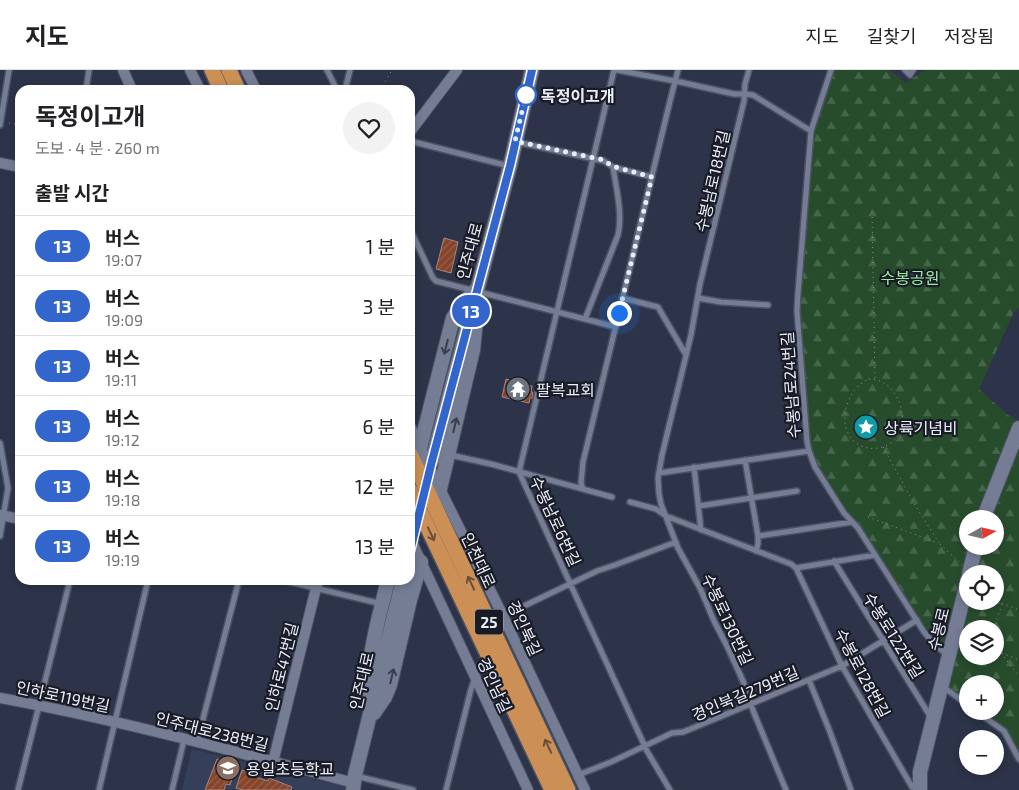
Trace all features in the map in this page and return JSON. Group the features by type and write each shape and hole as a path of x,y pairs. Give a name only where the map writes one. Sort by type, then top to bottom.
{"highway":[{"path":"212,70 219,85"},
{"path":"229,70 236,85"},
{"name":"인천대로","path":"415,451 568,790"},
{"name":"인천대로","path":"415,501 552,790"}],"street":[{"path":"122,70 130,85"},
{"path":"190,70 198,85"},
{"path":"415,125 457,70"},
{"name":"인주대로","path":"432,461 510,166 532,70"},
{"path":"250,71 254,85"},
{"path":"0,163 15,166"},
{"path":"415,451 453,318 463,303 476,290"},
{"path":"440,490 472,350 476,324 476,290"},
{"path":"987,510 1019,428"},
{"name":"경인북길","path":"415,451 440,490 503,616 585,790"},
{"path":"2,516 15,518"},
{"name":"경인남길","path":"415,549 528,790"},
{"path":"415,583 421,562"},
{"name":"인하로47번길","path":"273,762 317,585"},
{"path":"370,719 367,689 369,666 387,585"},
{"name":"인주대로","path":"354,783 402,585"},
{"path":"370,719 385,697 390,685 414,585"},
{"name":"수봉로","path":"914,789 920,772 960,610"},
{"name":"인하로119번길","path":"0,698 117,723"},
{"name":"인주대로238번길","path":"117,723 354,783"}],"lane":[{"path":"0,123 9,70"},
{"path":"87,85 89,70"},
{"path":"327,70 334,85"},
{"path":"346,85 350,70"},
{"path":"616,70 734,94 753,96 811,131"},
{"name":"수봉남로6번길","path":"616,70 593,158 519,472 645,746 670,790"},
{"path":"583,490 581,483 583,462 678,70"},
{"name":"수봉남로18번길","path":"666,516 659,494 659,473 744,101 748,70"},
{"name":"수봉남로24번길","path":"831,70 811,131 798,311 809,451 815,467 844,513 858,528 924,632 937,647 949,655"},
{"path":"905,70 912,72"},
{"path":"515,141 604,160 612,166 652,177"},
{"path":"415,143 510,166"},
{"path":"585,319 620,227 612,166"},
{"path":"415,240 432,278 436,281 616,327"},
{"path":"622,298 658,307 686,355"},
{"path":"698,298 768,306"},
{"path":"0,443 8,488 0,536"},
{"path":"659,473 809,451"},
{"path":"449,454 612,497"},
{"path":"745,460 758,536 756,551"},
{"path":"694,467 701,530"},
{"path":"699,506 797,491"},
{"path":"630,502 656,510 666,516 791,564 796,568 875,555"},
{"name":"수봉로130번길","path":"666,516 676,542 700,588 743,681 786,790"},
{"path":"758,536 852,522"},
{"path":"503,616 597,570 676,542"},
{"name":"수봉로122번길","path":"834,562 933,721"},
{"name":"수봉로128번길","path":"796,568 842,666 914,789"},
{"path":"18,790 69,585"},
{"path":"98,790 117,723 147,585"},
{"path":"197,743 237,585"},
{"path":"320,585 382,604"},
{"name":"경인북길279번길","path":"578,775 611,762 672,733 683,732 842,666 917,620"},
{"path":"446,790 471,689 476,678"},
{"path":"809,680 851,790"},
{"path":"941,686 959,699"},
{"path":"989,720 1004,731 1019,758"},
{"path":"172,790 184,740"},
{"path":"354,783 413,790"}],"path":[{"path":"383,85 392,70"},
{"path":"0,123 15,124"},
{"path":"872,212 875,379"},
{"path":"869,379 883,382 892,391 898,400 902,415 902,426 899,433 892,443 883,447 870,449 857,444 846,430 847,407 855,390 864,381 869,379"},
{"path":"883,447 916,508 940,544 961,565"},
{"path":"868,517 940,544"},
{"path":"1004,604 1019,610"},
{"path":"1004,653 1019,660"},
{"path":"1004,655 1019,676"}],"shaded area":[{"name":"용일초등학교","path":"192,749 345,787 344,790 182,790"}],"green space":[{"name":"수봉공원","path":"834,70 889,70 906,83 925,70 1019,70 1019,307 1013,314 979,389 1008,415 1019,421 1019,763 1013,759 1002,725 995,720 1004,720 1004,675 959,675 959,695 948,687 953,661 924,629 809,451 798,311 812,131"}],"building":[{"path":"444,238 458,242 451,273 436,269"},
{"name":"팔복교회","path":"506,379 532,386 532,398 530,398 529,403 502,397"},
{"path":"217,759 231,763 230,767 235,771 230,785 226,784 224,790 205,790"},
{"path":"242,770 253,774 252,776 268,781 269,778 292,787 291,790 243,790 236,788"}],"tunnel":[{"path":"415,530 421,505"}],"bus line":[{"name":"13","path":"415,531 476,290 510,166 532,70"}],"place":[{"name":"독정이고개","path":"526,95"},
{"name":"팔복교회","path":"518,389"},
{"name":"상륙기념비","path":"866,427"},
{"name":"용일초등학교","path":"228,768"}],"route":[{"path":"526,95 515,141 604,160 612,166 652,177 619,313"}]}
